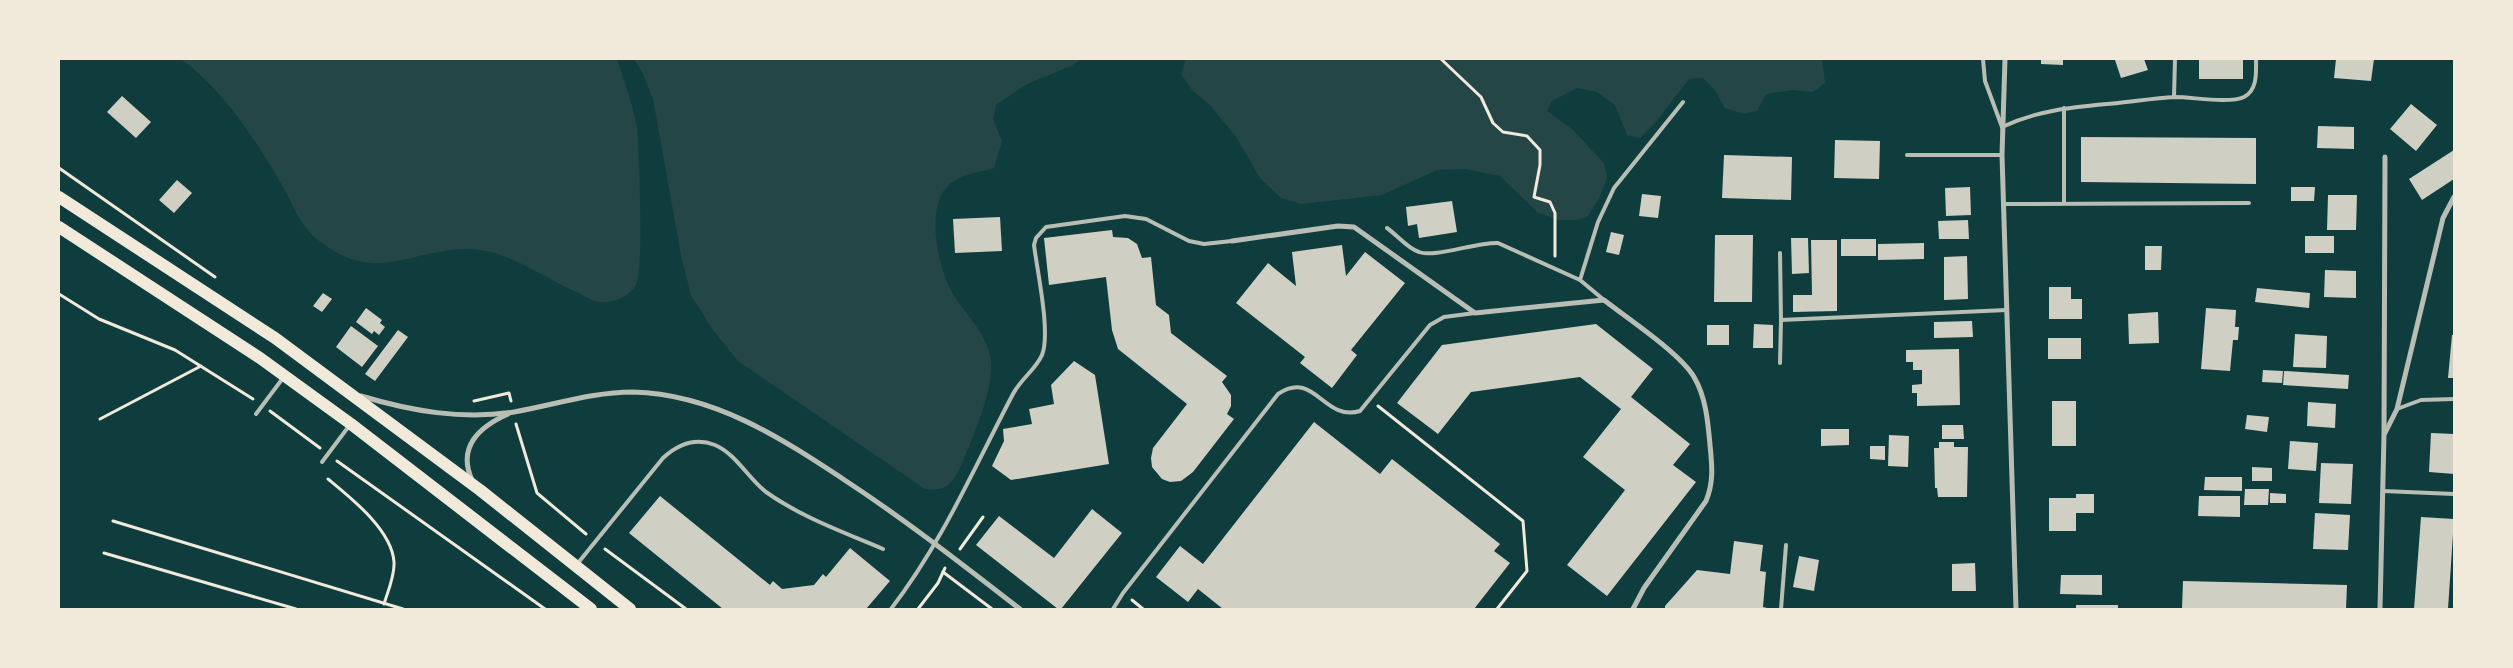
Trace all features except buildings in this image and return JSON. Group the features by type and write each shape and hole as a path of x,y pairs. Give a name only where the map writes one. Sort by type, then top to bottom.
{"main road":[{"path":"59,197 267,332 352,393 480,490 630,609"},
{"path":"59,227 244,347 351,424 591,609"}],"street":[{"path":"2005,59 2002,155 2016,609"},
{"path":"2380,609 2384,435 2385,157"},
{"path":"2384,435 2396,409 2443,218 2454,197"},
{"path":"1232,242 1338,226 1354,228 1474,313 1604,300 1681,361 1695,378 1702,397 1709,432 1713,475 1711,489 1706,501 1644,588 1634,609"},
{"path":"352,393 392,406 426,412 468,415 513,412 604,393 656,394 691,400 734,415 765,430 904,519 1020,609"},
{"path":"480,490 469,472 466,461 471,443 491,424 513,412"}],"lane":[{"path":"1983,59 1985,81 2002,127 2036,113 2064,108 2174,98 2233,99 2245,97 2252,90 2256,81 2256,59"},
{"path":"2174,98 2175,59"},
{"path":"1580,280 1598,222 1614,188 1683,102"},
{"path":"2064,108 2064,202"},
{"path":"1907,155 2002,155"},
{"path":"2004,204 2064,202 2249,203"},
{"path":"891,609 913,581 955,510 1014,392 1042,355 1045,333 1034,245 1040,232 1053,225 1138,216 1188,241 1204,244 1232,242"},
{"path":"1388,228 1419,252 1429,253 1486,242 1498,243 1580,280 1604,300"},
{"path":"1780,253 1780,362"},
{"path":"1781,320 2007,310"},
{"path":"1113,609 1123,593 1278,394 1288,388 1300,386 1309,390 1337,411 1349,414 1360,410 1430,325 1444,317 1474,313"},
{"path":"256,414 284,376"},
{"path":"2396,409 2421,400 2454,399"},
{"path":"322,462 351,424"},
{"path":"575,566 663,458 674,448 687,442 714,445 727,452 763,490 776,499 815,520 882,549"},
{"path":"2383,491 2454,494"},
{"path":"1780,609 1786,545"}],"path":[{"path":"1441,59 1481,97 1493,124 1503,132 1527,136 1540,150 1540,166 1534,197 1550,202 1555,212 1556,270"},
{"path":"59,168 219,279"},
{"path":"59,294 100,319 175,350 262,405 545,609"},
{"path":"100,419 201,366"},
{"path":"467,402 509,393"},
{"path":"1370,399 1523,521 1527,571 1497,609"},
{"path":"328,479 359,506 389,544 394,564 384,604"},
{"path":"918,609 982,517"},
{"path":"113,521 403,609"},
{"path":"104,553 296,609"},
{"path":"943,572 992,609"}],"shaded area":[{"path":"181,59 617,59 631,101 637,128 640,183 640,257 636,285 620,299 598,302 509,258 482,250 447,250 393,262 375,263 358,261 339,254 318,240 305,227 284,188 248,130 210,84"},
{"path":"634,59 1082,59 1071,66 1027,84 996,105 993,119 1002,141 994,168 956,180 946,188 940,198 936,211 935,226 936,242 943,272 954,296 982,335 991,362 989,386 982,413 963,461 950,484 940,489 925,489 738,361 713,330 691,295 681,255 653,99 642,72"},
{"path":"1186,59 1822,59 1825,83 1813,92 1792,90 1766,94 1757,111 1743,114 1725,108 1714,89 1703,78 1689,79 1656,122 1640,138 1627,135 1615,105 1597,92 1577,88 1552,101 1547,111 1573,130 1604,163 1607,178 1599,198 1588,216 1577,220 1558,220 1537,212 1500,176 1465,169 1437,170 1382,195 1301,204 1281,198 1260,178 1236,137 1210,105 1192,90 1181,74"}]}
